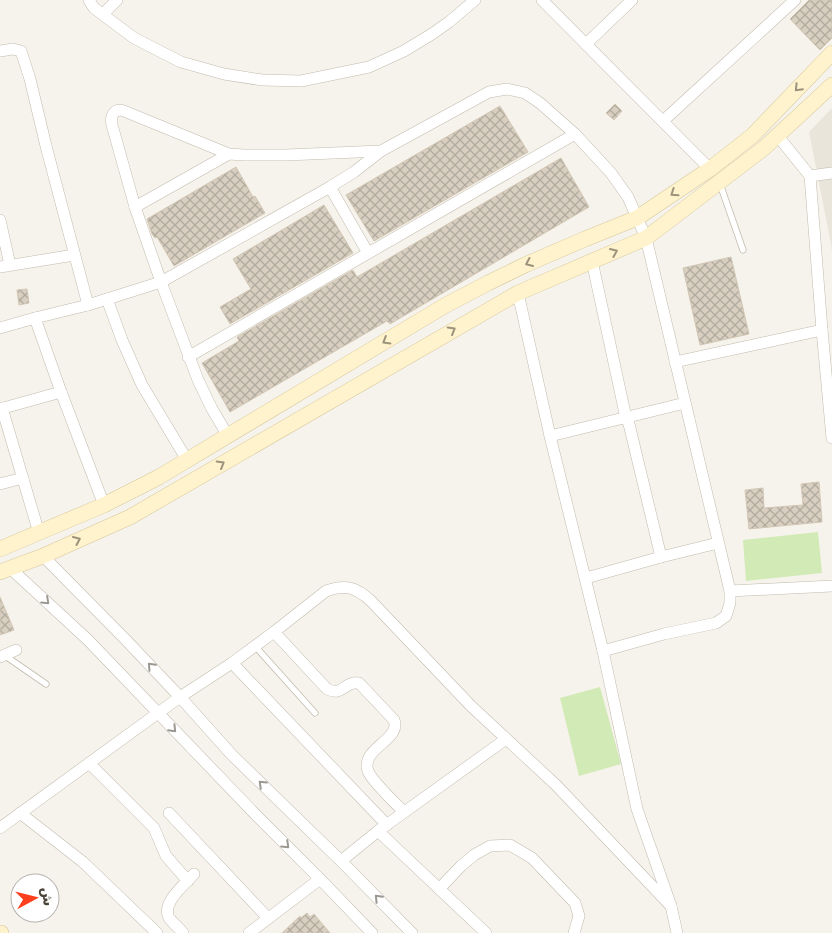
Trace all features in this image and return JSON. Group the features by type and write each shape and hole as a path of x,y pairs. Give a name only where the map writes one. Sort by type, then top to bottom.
{"main road":[{"path":"0,549 104,505 159,477 446,305 488,282 584,239 638,218 710,169 752,136 832,53"},
{"path":"5,570 43,556 130,517 518,293 646,238 764,148 832,85"}],"street":[{"path":"89,0 94,8 134,38 181,62 224,74 262,80 301,82 369,67 404,51 449,22 475,0"},
{"path":"103,14 117,0"},
{"path":"542,0 710,169"},
{"path":"586,44 632,0"},
{"path":"663,121 795,0"},
{"path":"0,51 13,49 21,51 88,305"},
{"path":"0,328 88,305 161,282 330,188 380,152 488,92 507,89 516,90 532,97 575,134 611,173 628,197 638,218 646,238 730,592 730,603 726,616 716,623 664,634 603,651"},
{"path":"228,436 205,395 188,356 161,282 135,207 111,120 112,116 117,110 124,111 229,154 286,155 380,152"},
{"path":"188,356 575,134"},
{"path":"777,135 810,176 832,438"},
{"path":"135,207 229,154"},
{"path":"810,176 832,173"},
{"path":"330,188 368,252"},
{"path":"0,220 5,266 74,255"},
{"path":"592,262 626,418 661,557"},
{"path":"518,293 550,436 603,651 637,809 672,906 677,933"},
{"path":"107,298 122,340 142,385 187,460"},
{"path":"35,318 104,505"},
{"path":"675,362 822,330"},
{"path":"39,533 1,408 61,392"},
{"path":"550,436 685,403"},
{"path":"0,484 23,478"},
{"path":"586,578 718,543"},
{"path":"43,556 125,639 232,755 412,933"},
{"path":"5,570 88,640 372,933"},
{"path":"730,592 832,586"},
{"path":"0,828 180,697 255,646 326,591 345,587 355,589 364,594 471,706 556,785 672,906"},
{"path":"274,632 327,689 338,692 350,683 359,683 394,720 396,726 394,732 370,756 367,769 371,777 404,812"},
{"path":"2,656 16,650"},
{"path":"232,662 439,889 486,933"},
{"path":"341,861 404,812 506,739"},
{"path":"89,763 154,828 166,856 191,878 170,901 167,909 170,918 183,933"},
{"path":"20,813 83,862 157,933"},
{"path":"169,813 268,918"},
{"path":"439,889 474,855 490,846 510,845 532,858 575,903 579,916 574,933"},
{"path":"254,931 268,918 320,879"}],"lane":[{"path":"719,182 743,250"},
{"path":"255,646 315,713"},
{"path":"2,656 46,684"}],"shaded area":[{"path":"832,108 832,253 809,132"}],"green space":[{"path":"818,532 822,573 746,581 743,540"},
{"path":"600,687 621,764 579,776 560,698"}],"building":[{"path":"809,0 832,0 832,38 820,50 790,19"},
{"path":"615,104 622,111 614,120 606,113"},
{"path":"500,106 528,152 374,241 346,195"},
{"path":"561,158 589,207 390,324 387,321 230,412 202,363 239,341 237,337 353,270 357,277"},
{"path":"236,167 253,197 255,196 265,213 174,266 157,237 155,238 152,234 147,219"},
{"path":"324,205 353,253 230,324 220,307 251,289 233,259"},
{"path":"731,257 749,334 700,345 683,268"},
{"path":"27,289 29,303 19,305 17,290"},
{"path":"819,482 822,522 749,529 745,490 763,488 764,508 803,505 801,484"},
{"path":"0,597 14,630 0,635"},
{"path":"307,913 310,917 314,914 330,933 282,933 300,916 301,918"}]}
